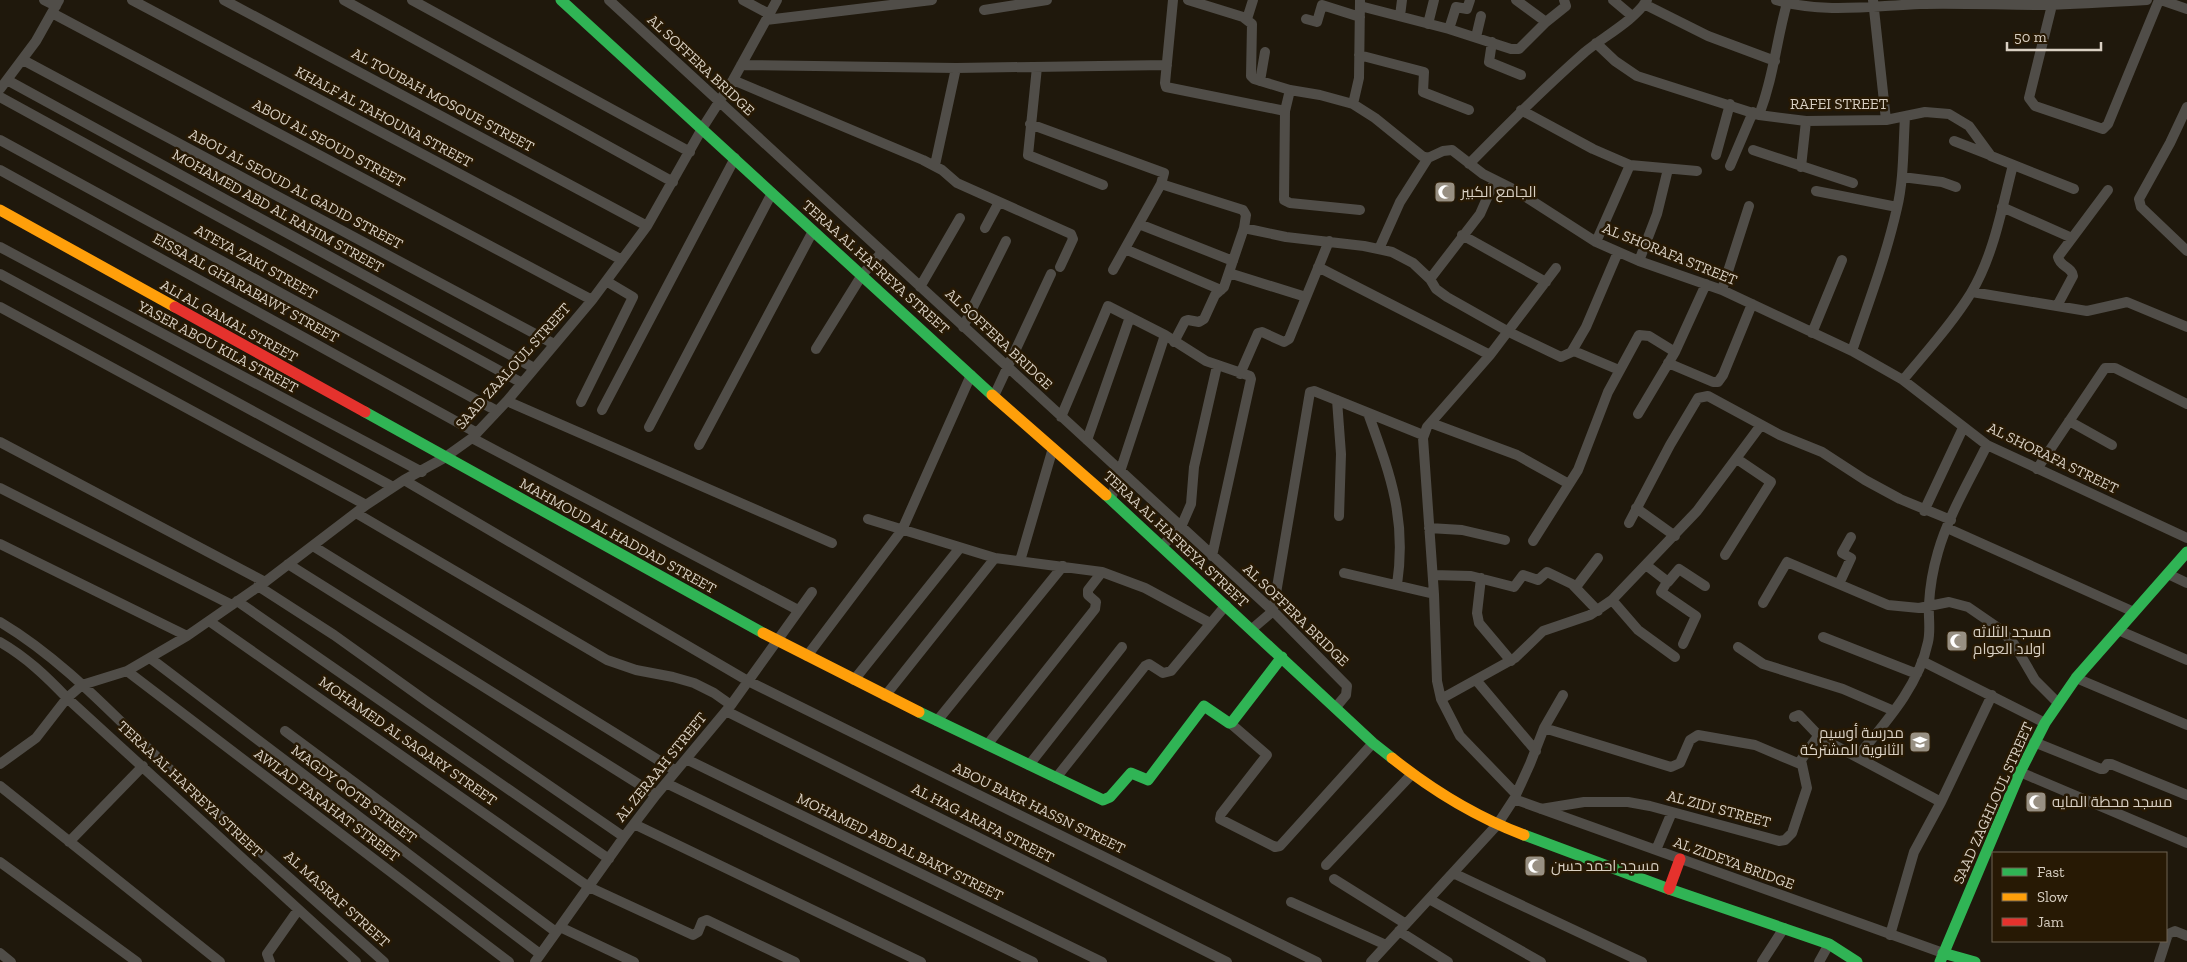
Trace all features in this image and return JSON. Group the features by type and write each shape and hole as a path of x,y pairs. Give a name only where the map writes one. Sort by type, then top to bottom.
{"street":[{"name":"ABOU AL SEOUD STREET","path":"44,0 592,300"},
{"name":"KHALF AL TAHOUNA STREET","path":"132,0 622,260"},
{"name":"AL TOUBAH MOSQUE STREET","path":"224,0 647,226"},
{"path":"344,0 673,182"},
{"path":"412,0 690,152"},
{"name":"TERAA AL HAFREYA STREET","path":"561,0 994,396 1112,499 1373,743 1412,774 1439,792 1497,825 1669,889 1830,944 1857,962"},
{"name":"AL SOFFERA BRIDGE","path":"610,0 719,103 1273,611 1347,686 1346,695 1336,707"},
{"path":"743,0 768,17 932,0"},
{"name":"SAAD ZAALOUL STREET","path":"82,685 127,672 187,636 393,487 444,458 474,435 507,401 592,300 647,226 733,80 777,0"},
{"path":"984,10 1047,0"},
{"path":"1173,0 1166,87 1285,111"},
{"path":"1188,0 1247,19 1252,24 1252,76 1290,90 1320,95 1353,104 1375,118 1422,156 1428,158 1400,202 1379,249"},
{"path":"1247,19 1253,0"},
{"path":"1400,16 1402,0"},
{"path":"1428,24 1434,0"},
{"path":"1450,29 1456,7 1467,9 1470,0"},
{"path":"1516,0 1546,22"},
{"path":"1353,104 1359,78 1360,3 1511,49 1520,49 1546,22 1566,6 1564,0"},
{"path":"1613,0 1632,16"},
{"path":"1776,0 1834,8 1873,4 1940,2 2045,3 2147,0"},
{"path":"2045,3 2029,98 2035,106 2104,130 2160,0 2187,8"},
{"path":"1469,164 1521,110 1596,43 1632,16 1645,2 1708,36 1775,61"},
{"path":"1730,166 1771,82 1778,34 1791,2"},
{"path":"1873,4 1886,120"},
{"path":"1306,19 1316,22 1322,5 1360,17"},
{"path":"5,82 23,60 56,6"},
{"path":"1476,37 1481,16"},
{"path":"1492,42 1489,62 1520,75"},
{"name":"RAFEI STREET","path":"1596,43 1615,61 1638,76 1756,113 1806,121 1886,120 1925,112 1937,112 1959,119 1977,134 1991,156"},
{"path":"1260,80 1265,52"},
{"path":"1359,55 1424,72 1423,92 1469,110"},
{"name":"ABOU AL SEOUD AL GADID STREET","path":"23,60 554,344"},
{"path":"741,65 956,68 1167,65"},
{"path":"1037,67 1028,155 1103,185"},
{"path":"935,166 956,68"},
{"name":"MOHAMED ABD AL RAHIM STREET","path":"0,71 5,82 534,368"},
{"path":"733,80 935,166 957,183 1071,234 1073,239 1060,267"},
{"path":"1290,90 1285,111 1284,200 1290,203 1360,210"},
{"path":"0,97 522,383"},
{"path":"1716,155 1730,104"},
{"path":"2187,106 2170,144 2139,199 2141,207 2187,251"},
{"path":"1521,110 1593,149 1630,165 1697,171"},
{"path":"1852,351 1897,208 1902,177 1905,117"},
{"path":"1801,167 1806,121"},
{"path":"1030,124 1163,172 1161,184 1113,270"},
{"name":"ATEYA ZAKI STREET","path":"0,140 497,411"},
{"path":"1954,141 2074,189"},
{"name":"AL SHORAFA STREET","path":"1428,158 1443,151 1452,150 1469,164 1596,242 1640,261 1722,290 1852,351 1903,380 1987,445 2187,538"},
{"path":"1753,150 1853,183"},
{"path":"602,410 735,158"},
{"path":"1596,242 1630,165"},
{"path":"1903,380 1972,292 1982,270 2013,165"},
{"path":"1640,261 1657,214 1668,169"},
{"name":"EISSA AL GHARABAWY STREET","path":"0,170 474,435 798,610"},
{"path":"1902,177 1942,182 1956,187"},
{"path":"1430,279 1480,214 1495,180"},
{"path":"1161,184 1243,210 1246,215 1244,228 1229,273 1221,290 1215,294 1204,319 1199,322 1185,321 1174,342"},
{"path":"2057,306 2073,276 2071,270 2061,264 2058,257 2108,190"},
{"path":"1816,191 1897,208"},
{"path":"649,428 772,193"},
{"path":"985,228 999,202"},
{"path":"1722,290 1749,206"},
{"path":"2002,207 2072,238"},
{"name":"ALI AL GAMAL STREET","path":"0,210 444,458"},
{"path":"920,288 960,218"},
{"path":"1139,224 1233,261"},
{"path":"1244,228 1286,237 1329,241 1379,249 1408,260 1430,279 1441,293 1509,332 1561,357 1572,351 1586,326 1618,252"},
{"path":"699,445 813,231"},
{"path":"1462,235 1546,282"},
{"path":"964,327 1006,241"},
{"path":"1240,374 1258,333 1287,341 1329,241"},
{"name":"YASER ABOU KILA STREET","path":"0,247 422,472"},
{"path":"1124,249 1221,290"},
{"path":"816,349 862,275 882,252"},
{"path":"1812,333 1842,260"},
{"path":"1318,267 1490,355"},
{"path":"1515,797 1460,736 1441,699 1437,680 1433,575 1423,435 1431,423 1509,332 1556,268"},
{"path":"1229,273 1306,297"},
{"path":"0,274 393,487"},
{"path":"994,396 1051,274"},
{"path":"582,402 632,298 631,295 606,281"},
{"path":"1638,414 1674,352 1706,284"},
{"path":"1972,292 2092,311 2118,302 2126,302 2187,327"},
{"path":"1668,363 1718,382 1723,375 1752,304"},
{"path":"1061,417 1106,307 1109,306 1165,335 1217,366 1248,375 1251,379 1212,556"},
{"path":"0,308 366,506"},
{"path":"1087,440 1130,317"},
{"path":"1533,541 1578,470 1608,392 1637,338 1642,334 1649,336 1674,352"},
{"path":"1112,499 1165,335"},
{"path":"1572,351 1619,370"},
{"path":"1162,546 1181,527 1191,504 1194,467 1217,366"},
{"path":"2037,469 2102,371 2110,368 2187,404"},
{"path":"807,656 902,530 971,375"},
{"path":"1252,629 1273,611 1310,392 1337,400 1423,435"},
{"path":"1629,523 1698,398 1708,396 1761,425 1822,452 1883,491 2134,612"},
{"path":"1337,400 1341,454 1339,516"},
{"path":"507,401 832,543"},
{"path":"1368,413 1388,469 1397,503 1400,556 1396,585"},
{"path":"2069,420 2112,445"},
{"path":"1431,423 1517,455 1569,484"},
{"path":"1441,699 1511,661 1543,631 1598,611 1612,600 1697,511 1761,425"},
{"path":"1924,510 1963,428"},
{"path":"0,442 261,584 429,703 624,837"},
{"path":"1857,757 1894,711 1917,674 1922,662 1928,642 1930,625 1928,606 1933,572 1949,524 1987,445"},
{"path":"1020,561 1052,448"},
{"name":"MAHMOUD AL HADDAD STREET","path":"444,458 777,641 886,696 1101,799 1108,799 1131,773 1148,780 1204,706 1230,723"},
{"path":"1724,555 1771,482 1736,459"},
{"name":"ABOU BAKR HASSN STREET","path":"404,480 748,681 1317,962"},
{"path":"0,488 235,603 609,859"},
{"path":"1636,508 1675,536"},
{"name":"AL HAG ARAFA STREET","path":"356,513 607,660 636,670 694,683 714,693 728,708 1226,962"},
{"path":"868,519 959,549 995,558 1102,572 1145,588 1210,623"},
{"path":"1429,528 1462,530 1505,540"},
{"path":"1839,584 1851,558 1842,553 1851,537"},
{"path":"0,544 187,636"},
{"path":"313,546 676,771"},
{"path":"854,680 959,549"},
{"name":"SAAD ZAGHLOUL STREET","path":"1941,958 2020,772 2045,723 2076,678 2187,552"},
{"path":"886,696 995,558"},
{"path":"1576,587 1598,558"},
{"path":"1763,604 1786,562 1888,605 1908,608 1949,602 1968,607 1985,617 2014,644 2035,680 2058,703"},
{"path":"288,564 656,795"},
{"path":"1646,565 1667,582"},
{"path":"938,721 1063,566"},
{"path":"1684,644 1696,616 1661,592 1678,569 1705,586"},
{"path":"987,745 1095,609 1096,602 1088,595 1088,590 1102,572"},
{"path":"1433,575 1481,578 1514,587 1523,575 1536,580 1547,572 1562,578 1576,587 1598,611"},
{"path":"1344,573 1434,594"},
{"path":"2168,574 2187,583"},
{"path":"1481,578 1478,619 1511,661"},
{"name":"AL ZERAAH STREET","path":"538,958 624,837 728,708 812,592"},
{"path":"1612,600 1638,630 1675,657"},
{"path":"1056,778 1145,666 1149,664 1163,673 1171,671 1226,604"},
{"name":"MOHAMED AL SAQARY STREET","path":"209,621 589,887 693,935 698,932 702,922 707,920 796,962"},
{"name":"AL MASRAF STREET","path":"0,622 46,653 176,775 384,962"},
{"path":"2118,630 2187,660"},
{"path":"1824,637 1917,674"},
{"name":"TERAA AL HAFREYA STREET","path":"0,642 26,658 67,698 356,962"},
{"path":"1029,765 1122,647"},
{"path":"1738,647 1763,664 1843,689 1894,711"},
{"path":"1282,656 1230,723 1267,755 1221,814 1220,820 1275,847 1280,846 1373,743"},
{"name":"MAGDY QOTB STREET","path":"150,658 538,958"},
{"path":"1922,662 1992,695 2045,723"},
{"name":"AWLAD FARAHAT STREET","path":"127,672 509,962"},
{"path":"2076,678 2187,726"},
{"path":"1476,680 1536,751"},
{"path":"0,764 36,738 67,698 82,685"},
{"path":"1370,962 1497,825 1515,797 1536,751 1544,728 1563,695"},
{"path":"1890,935 1914,852 1941,802 1992,695"},
{"path":"1794,717 1799,715 1821,738 1941,802"},
{"path":"1544,728 1671,767 1680,764 1690,740 1698,736 1755,745 1800,764 1816,739 1821,738"},
{"path":"285,732 558,930 634,962"},
{"path":"2034,742 2101,769 2104,769 2107,764 2112,764 2187,796"},
{"name":"MOHAMED ABD AL BAKY STREET","path":"686,759 1102,962"},
{"name":"AL ZIDI STREET","path":"1541,809 1584,802 1628,802 1779,841 1784,840 1792,833 1807,788 1807,782 1800,764"},
{"path":"69,842 143,766"},
{"path":"2020,772 2187,843"},
{"path":"1326,866 1412,774"},
{"path":"666,783 1033,962"},
{"path":"0,786 220,962"},
{"name":"AL ZIDEYA BRIDGE","path":"1515,797 1541,809 1890,935 1941,958"},
{"path":"1656,850 1672,812"},
{"path":"634,824 921,962"},
{"path":"1669,889 1680,859"},
{"path":"0,862 137,962"},
{"path":"1453,873 1642,962"},
{"path":"1334,879 1448,962"},
{"path":"1429,899 1541,962"},
{"path":"1291,902 1386,945"},
{"path":"270,962 267,954 298,910"},
{"path":"1762,962 1784,928"},
{"path":"2167,937 2168,934 2175,931 2187,936"},
{"path":"2159,962 2165,942"},
{"path":"1819,962 1830,944"},
{"path":"0,953 11,962"},
{"path":"1941,958 1975,962"}],"traffic: fast":[{"path":"561,0 992,395"},
{"path":"365,412 763,633"},
{"path":"1106,495 1373,743 1392,758"},
{"path":"1940,962 2020,772 2045,723 2076,678 2187,552"},
{"path":"919,712 1103,800 1110,797 1131,773 1148,780 1204,706 1229,723 1232,722 1282,657"},
{"path":"1524,835 1669,889 1829,944 1857,962"},
{"path":"1943,953 1975,962"}],"traffic: slow":[{"path":"0,210 175,307"},
{"path":"992,395 1106,495"},
{"path":"763,633 919,712"},
{"path":"1392,758 1455,802 1489,820 1524,835"}],"traffic: jam":[{"path":"175,307 365,412"},
{"path":"1669,889 1680,859"}],"place":[{"name":"الجامع الكبير","path":"1445,192"},
{"name":"مسجد الثلاثه اولاد العوام","path":"1957,641"},
{"name":"مدرسة أوسيم الثانوية المشتركة","path":"1920,742"},
{"name":"مسجد محطة المايه","path":"2036,802"},
{"name":"مسجد احمد حسن","path":"1535,866"}]}
